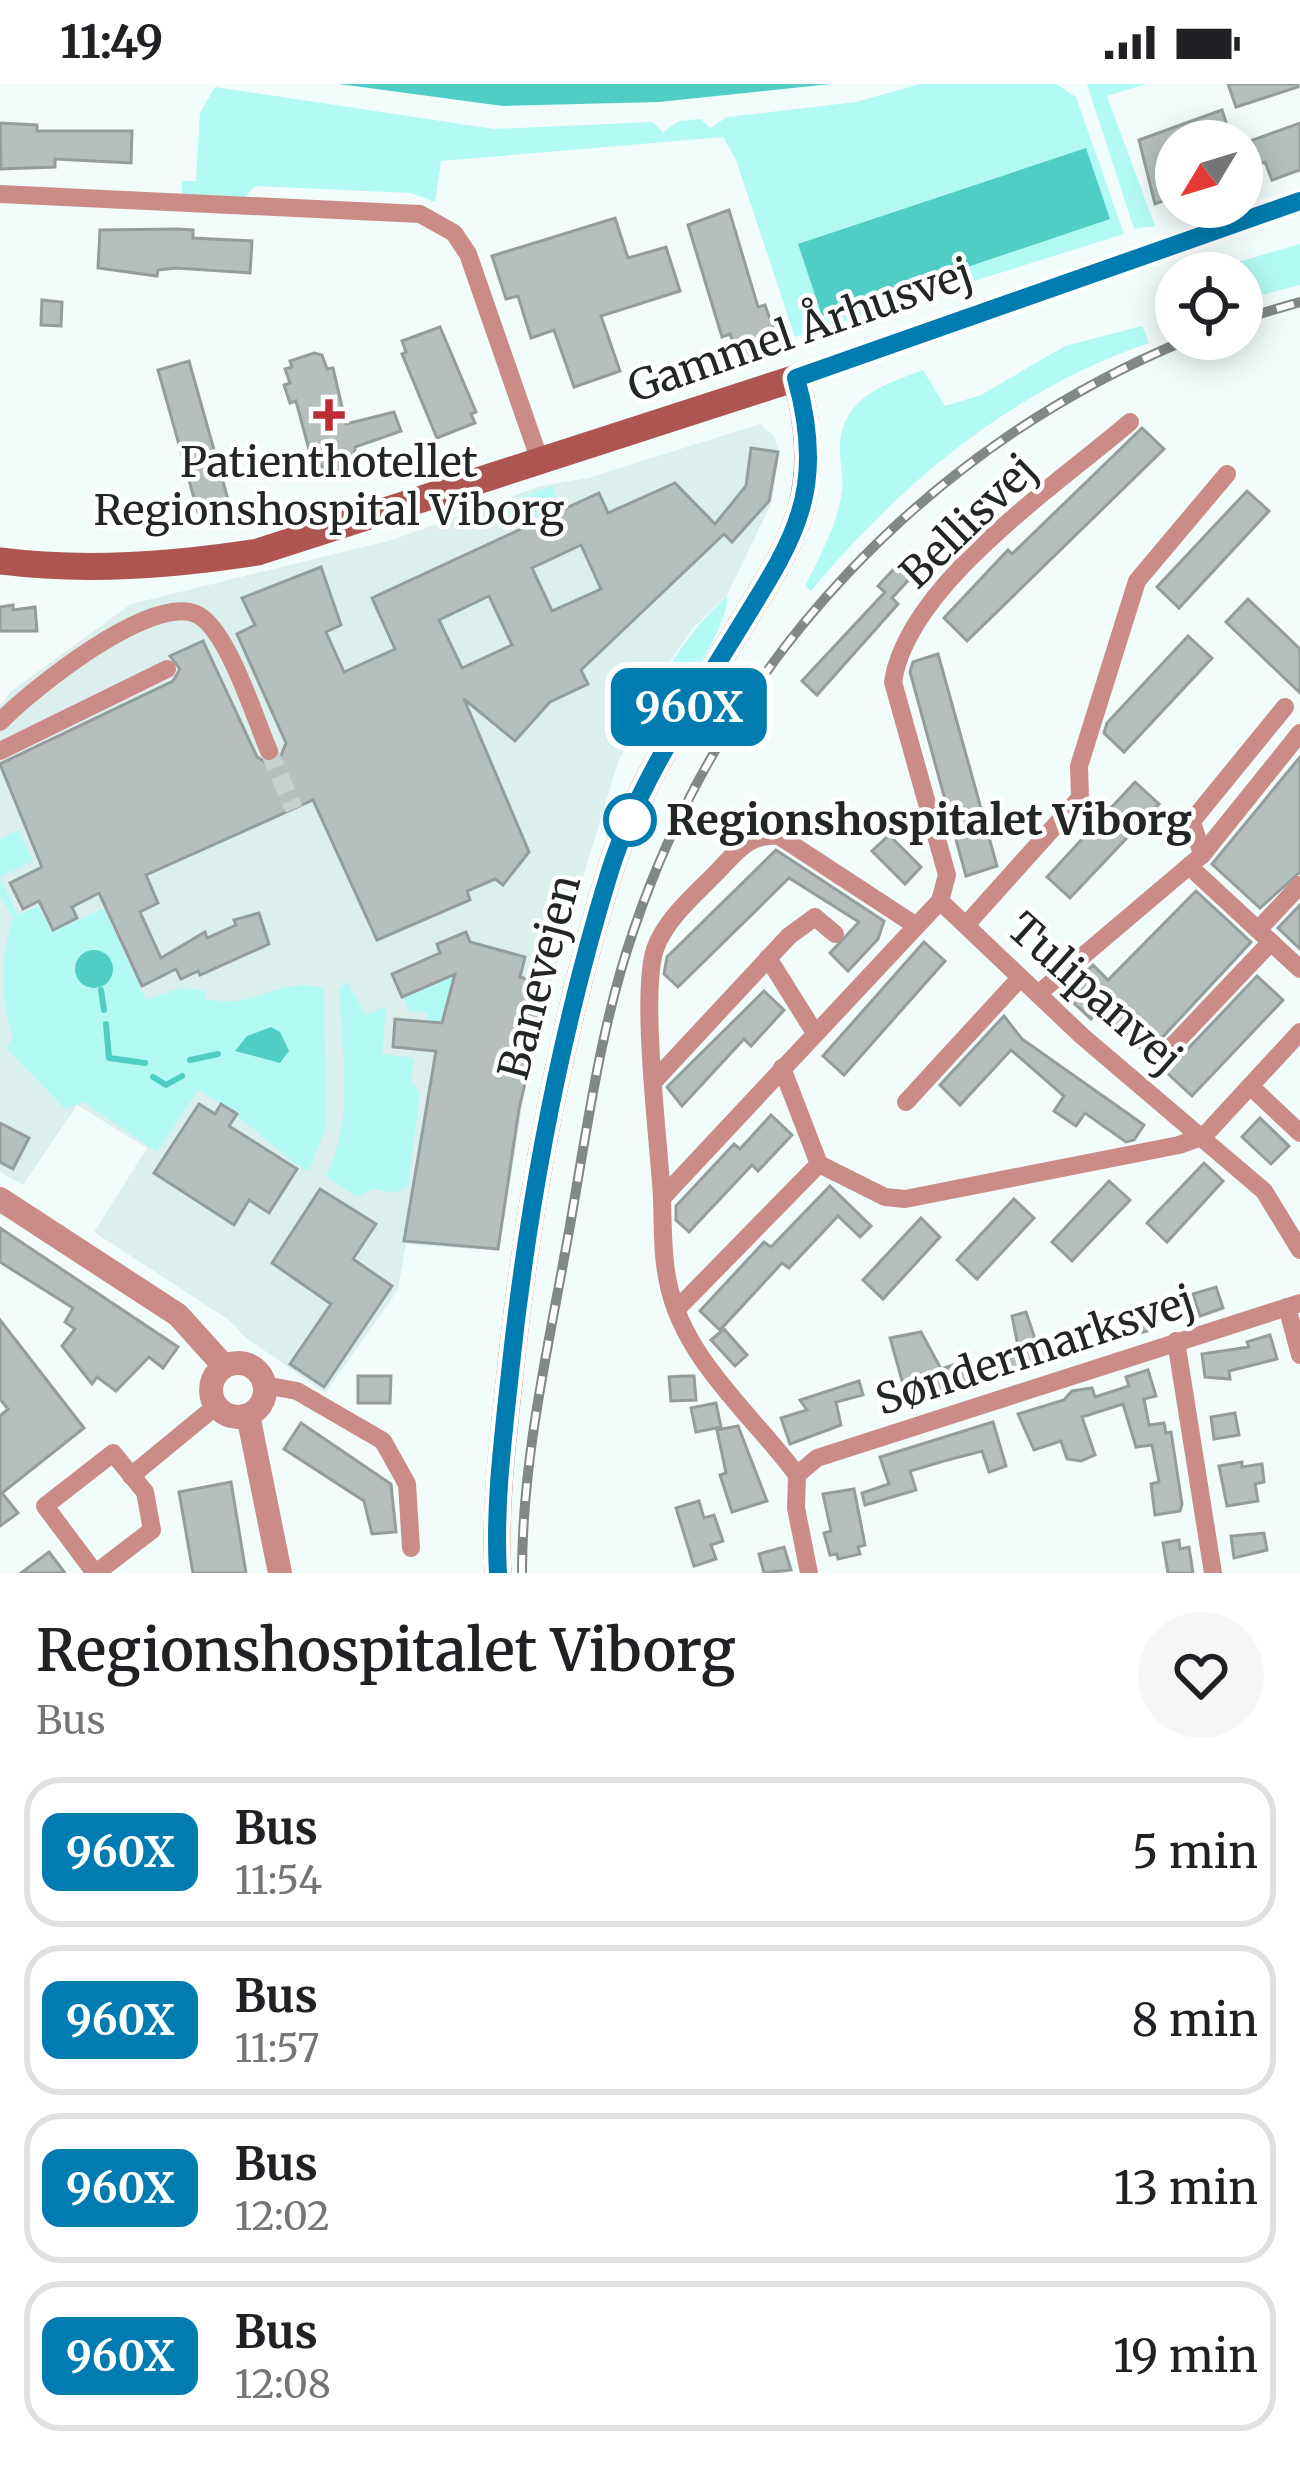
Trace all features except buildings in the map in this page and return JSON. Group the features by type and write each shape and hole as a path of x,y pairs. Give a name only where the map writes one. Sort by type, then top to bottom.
{"main road":[{"name":"Gammel Århusvej","path":"0,561 59,568 183,563 258,552 796,378"},
{"name":"Banevejen","path":"499,1573 505,1423 520,1275 552,1082 609,872 633,811 675,730 764,587 801,510 808,467 807,428 796,378"}],"street":[{"path":"0,194 420,214 454,233 468,254 540,461"},
{"name":"Gammel Århusvej","path":"796,378 1300,201"},
{"name":"Bellisvej","path":"940,901 947,875 892,682 896,658 908,631 974,556 1130,422"},
{"path":"966,925 1080,798 1079,766 1137,581 1227,474"},
{"path":"47,728 19,728 2,721 73,662 143,622 176,611 197,614 218,634 268,751"},
{"path":"0,751 167,669"},
{"path":"1285,706 1192,821 1196,860 1300,969"},
{"path":"1038,994 1196,860 1300,734"},
{"path":"809,1573 796,1508 796,1475 705,1364 676,1310 668,1282 650,989 655,950 670,922 746,842 779,836 915,925"},
{"name":"Tulipanvej","path":"1158,1061 1264,936 1300,885"},
{"path":"662,1198 940,901"},
{"name":"Tulipanvej","path":"940,901 1020,978 1264,1191 1300,1250"},
{"path":"655,1080 768,958 815,917 835,934"},
{"path":"768,958 815,1033"},
{"path":"906,1102 1020,978"},
{"path":"782,1068 819,1164 885,1197 905,1199 1179,1145 1204,1136 1300,1032"},
{"path":"1250,1086 1300,1133"},
{"path":"676,1310 819,1164"},
{"path":"0,1199 178,1315 224,1366"},
{"path":"1293,1305 1300,1355"},
{"name":"Søndermarksvej","path":"796,1475 817,1458 1293,1305"},
{"path":"1176,1342 1213,1573"},
{"path":"264,1384 261,1402 248,1414 225,1414 217,1406 211,1384 224,1366 244,1364 264,1384 297,1391 382,1441 407,1484 411,1548"},
{"path":"131,1476 217,1406"},
{"path":"248,1414 280,1573"},
{"path":"113,1453 131,1476 145,1492 152,1530 96,1573 45,1506 113,1453"}],"shaded area":[{"path":"339,84 831,84 659,102 503,106"},
{"path":"920,84 1056,84 1076,97 1124,234 795,337 736,160 723,137 441,161 435,202 411,193 255,186 244,198 182,196 182,181 196,181 200,113 215,87 494,129 652,122 663,132 679,121 701,119 710,128 727,117 856,102"},
{"path":"1087,84 1146,84 1107,96 1155,226 1134,229"},
{"path":"1086,148 1110,219 822,316 798,244"},
{"path":"1300,244 1300,285 1263,295 1263,255"},
{"path":"1142,326 1149,343 1052,386 963,443 883,513 811,591 805,586 840,504 843,429 868,395 923,370 945,406 981,395 1065,346"},
{"path":"760,424 773,435 779,451 772,502 727,595 693,628 667,666 618,762 532,1045 499,1251 406,1244 398,1290 325,1393 245,1337 229,1320 94,1232 147,1148 77,1105 23,1185 0,1172 0,706 10,692 131,604 392,540 541,486 588,478"},
{"path":"552,486 562,508 519,527 511,515 494,523 486,510"},
{"path":"727,596 707,653 661,722 634,751 656,705 650,700 666,671"},
{"path":"18,830 33,861 0,877 0,839"},
{"path":"0,878 18,915 38,906 52,932 104,908 146,1000 180,988 205,991 205,999 239,1001 292,986 324,988 326,1128 308,1172 198,1090 157,1152 84,1102 65,1109 6,1048 13,1038 4,963 13,918 0,896"},
{"path":"476,943 471,962 459,958 434,1049 425,1048 427,1013 409,1011 404,998 445,980 441,960"},
{"path":"94,950 108,955 113,969 108,983 94,988 80,983 75,969 80,955"},
{"path":"347,981 365,1015 386,1006 382,1054 414,1058 411,1080 420,1093 408,1186 396,1193 373,1189 357,1197 326,1176 344,1108 340,989"},
{"path":"271,1027 280,1032 289,1051 280,1063 235,1051 247,1036"}],"waterway":[{"path":"101,990 104,1010"},
{"path":"106,1024 109,1058 145,1063"},
{"path":"190,1060 218,1054"},
{"path":"153,1077 166,1085 182,1076"}],"tunnel":[{"path":"269,751 294,809"}],"railway":[{"path":"1263,313 1300,302"},
{"path":"522,1573 538,1401 595,1079 634,929 673,831 722,739 781,653 847,574 922,502 1005,439 1094,384 1155,355"}],"bus line":[{"name":"960X","path":"498,1573 505,1423 520,1275 552,1082 609,872 633,811 675,730 764,587 801,510 808,467 807,428 796,378 1300,201"}],"place":[{"name":"Patienthotellet Regionshospital Viborg","path":"329,415"},
{"name":"Regionshospitalet Viborg","path":"630,820"}]}
